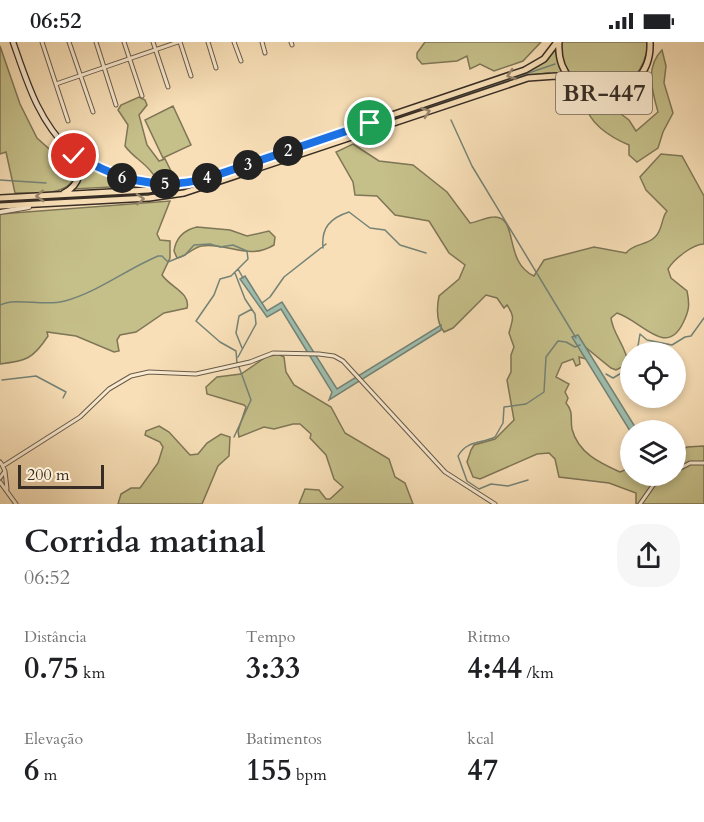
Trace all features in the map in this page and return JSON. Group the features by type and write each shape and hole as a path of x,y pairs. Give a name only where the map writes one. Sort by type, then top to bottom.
{"main road":[{"path":"13,42 37,108 49,128 78,161 79,176 72,188 59,195"},
{"name":"BR-447","path":"558,42 562,64 578,84"},
{"name":"BR-447","path":"0,198 166,188 208,178 525,70 544,59 558,42"},
{"name":"BR-447","path":"0,206 148,198 184,193 528,78 556,76 598,92 624,88 644,70 650,45 655,42"},
{"path":"70,151 100,169 135,181 172,184 208,178"}],"street":[{"path":"42,42 68,121"},
{"path":"69,42 93,112"},
{"path":"96,42 116,105"},
{"path":"124,42 142,96"},
{"path":"153,42 168,87"},
{"path":"56,84 179,42 191,76"},
{"path":"208,42 216,68"},
{"path":"234,42 241,61"},
{"path":"262,42 266,53"},
{"path":"0,212 39,204"},
{"path":"9,493 5,471 1,464 81,417 116,384 140,374 196,374 250,362 270,354 284,353 337,357 445,472 495,504"},
{"path":"686,465 704,463"},
{"path":"5,471 0,480 16,504"},
{"path":"640,504 653,486"}],"shaded area":[{"path":"425,42 541,42 523,61 494,71 480,64 470,69 467,56 457,61 422,64 417,58 417,53"},
{"path":"561,42 649,42 644,60 635,76 617,88 597,89 578,81 571,74 563,59"},
{"path":"0,46 20,104 37,138 76,173 67,187 51,192 15,193 6,152 0,154"},
{"path":"555,50 563,76 548,73 531,75 373,129 371,124 531,70"},
{"path":"662,50 666,66 664,83 673,113 658,148 637,162 629,155 629,145 607,133 594,122 589,115 587,100 597,104 606,103 629,120 636,131 658,112 651,80 653,64"},
{"path":"139,97 145,100 147,105 139,115 147,145 159,161 165,159 174,177 156,179 125,146 128,125 118,110 121,105"},
{"path":"173,106 191,145 163,158 145,120"},
{"path":"369,125 371,129 202,187 158,196 0,205 0,200 148,192 183,187"},
{"path":"353,144 379,161 413,165 447,192 470,223 491,217 502,219 506,224 518,261 534,276 544,260 594,247 626,253 651,240 658,234 667,211 646,190 640,177 661,154 682,156 704,196 704,244 695,246 684,253 668,269 671,278 687,291 688,308 683,323 676,333 669,337 661,337 617,313 611,318 620,342 620,368 616,370 611,368 584,346 578,336 573,338 586,359 579,357 580,364 576,366 573,359 562,363 556,377 569,384 565,392 568,398 566,403 571,413 572,429 579,445 598,461 620,472 620,486 686,486 686,448 704,446 704,504 636,504 636,493 609,483 559,477 555,459 549,453 537,454 480,479 473,477 467,462 474,445 495,439 514,420 507,380 511,372 511,355 514,347 509,333 512,313 507,305 504,308 497,298 486,295 453,328 444,332 438,316 439,296 459,279 465,265 449,253 429,221 395,215 377,196 355,195 353,182 336,152"},
{"path":"78,157 114,177 151,185 73,189 79,182"},
{"path":"170,201 157,234 160,240 170,241 170,258 162,275 183,294 187,308 164,313 136,332 120,335 117,340 119,351 114,352 76,336 47,332 48,336 38,350 28,358 0,364 0,214"},
{"path":"197,227 230,230 247,236 269,231 275,237 274,245 255,251 211,245 202,246 177,258 174,251 179,238 188,230"},
{"path":"245,276 267,311 282,302 337,389 441,325 441,330 329,400 332,392 281,309 267,317 240,279"},
{"path":"578,335 620,403 620,408 623,408 631,420 623,420 572,337"},
{"path":"278,354 284,357 286,372 294,385 331,407 345,433 389,459 395,477 405,483 413,504 299,504 305,489 319,490 326,499 330,499 343,487 334,479 326,455 310,438 311,434 300,424 293,424 274,429 264,427 239,437 238,431 246,407 207,394 206,387 217,377 241,374 266,357"},
{"path":"159,426 169,432 190,455 198,454 207,443 221,434 230,437 229,456 218,466 202,504 118,504 121,494 131,488 140,488 158,463 163,447 160,442 145,435 146,431"}],"waterway":[{"path":"373,126 555,64"},
{"path":"451,120 472,166 576,338"},
{"path":"230,175 368,128"},
{"path":"0,180 46,183"},
{"path":"0,202 133,196 160,193 211,181"},
{"path":"323,248 325,229 337,217 349,212 370,228 385,230 400,245 426,253"},
{"path":"0,305 15,302 57,303 65,301 89,292 158,256 162,256 168,262 185,255 194,245 210,244 220,247 233,245 247,251 248,259 231,276 220,279 214,295 196,321 220,342 236,351 237,363"},
{"path":"262,303 270,297 284,277 326,244"},
{"path":"238,269 243,278"},
{"path":"235,273 245,299 255,314 256,324 238,357"},
{"path":"242,348 236,333 239,316 252,309"},
{"path":"677,342 691,336 704,318"},
{"path":"639,342 640,334 647,340 657,342"},
{"path":"528,480 508,486 491,484 479,489 467,481 458,456 466,447 495,437 503,423 504,407 526,404 544,392 546,357 558,341 575,347 580,345"},
{"path":"234,437 251,400 239,367"},
{"path":"606,374 613,378 620,374"},
{"path":"2,380 36,376 66,392 63,398"}],"route":[{"path":"74,156 70,151 100,169 135,181 164,184 186,183 208,178 370,123"}]}
